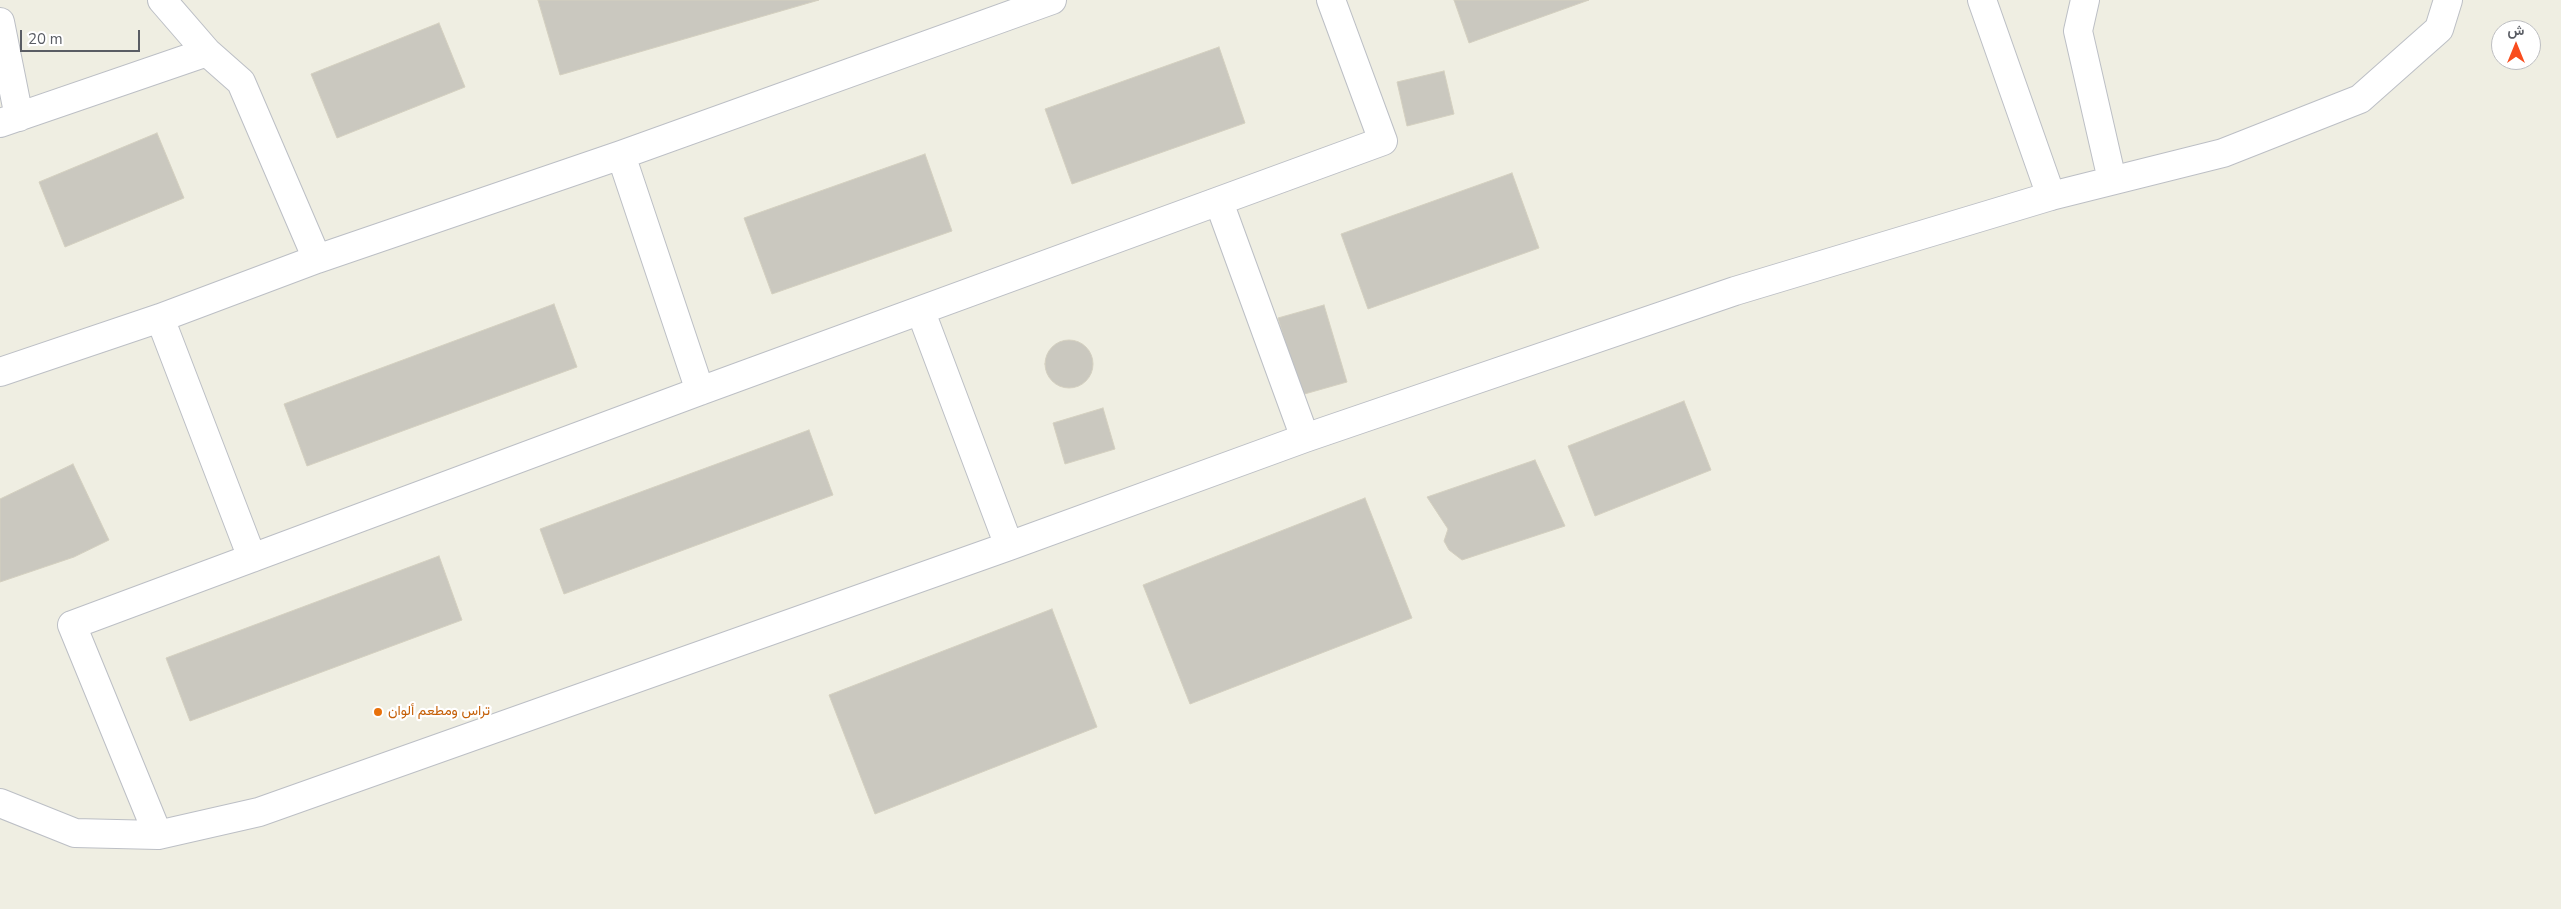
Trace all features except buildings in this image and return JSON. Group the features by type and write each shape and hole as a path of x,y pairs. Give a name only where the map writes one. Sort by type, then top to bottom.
{"street":[{"path":"162,0 207,52 240,82 317,260"},
{"path":"0,372 160,318 317,260 621,155 1052,0"},
{"path":"158,836 72,625 700,391 1383,142 1331,0"},
{"path":"1982,0 2052,196"},
{"path":"2085,0 2078,31 2112,180"},
{"path":"0,803 75,834 158,836 259,812 1009,546 1305,438 1735,291 2052,196 2223,153 2360,99 2439,30 2448,0"},
{"path":"0,22 9,120 207,52"},
{"path":"621,155 700,391"},
{"path":"1219,202 1305,438"},
{"path":"921,312 1009,546"},
{"path":"160,318 252,558"}],"place":[{"name":"تراس ومطعم ألوان","path":"378,712"}]}
